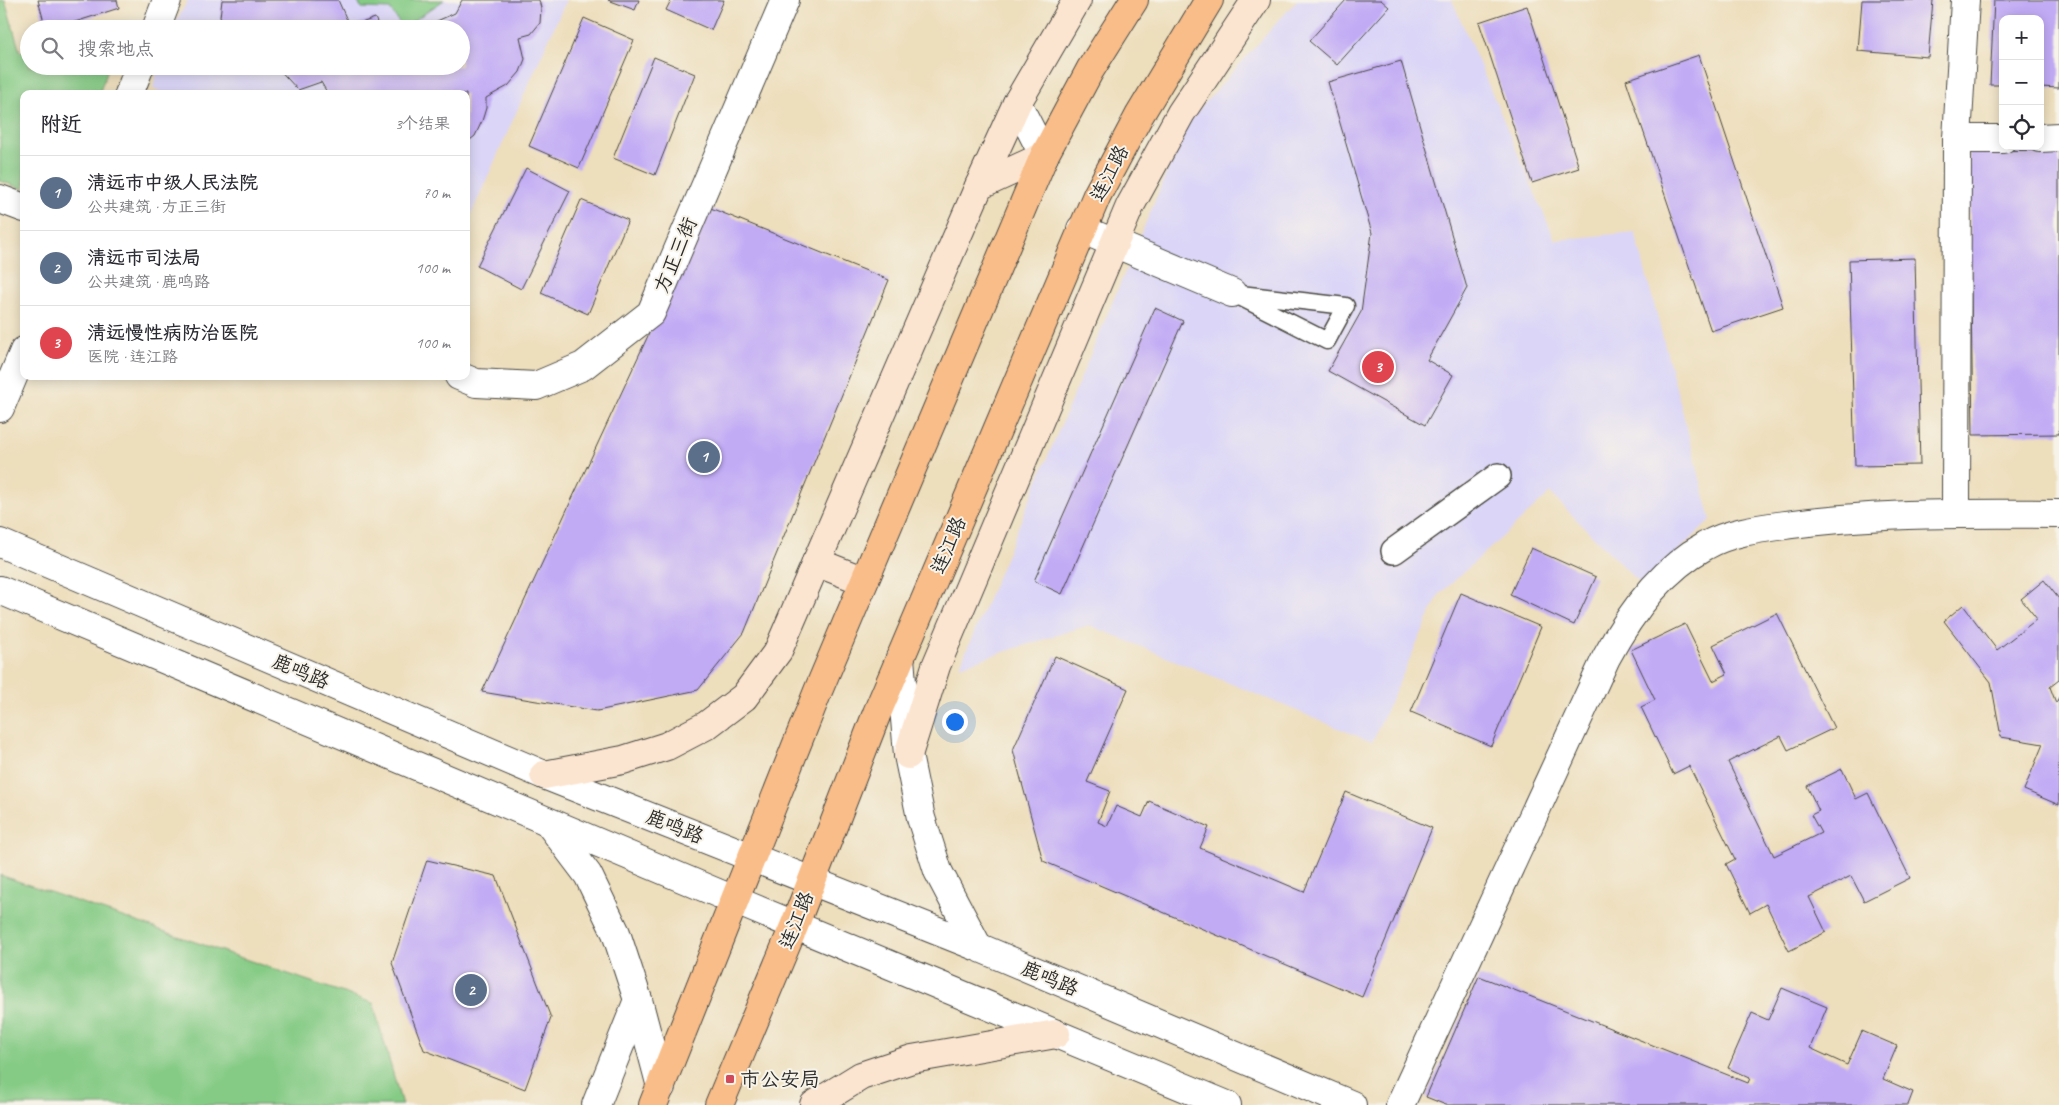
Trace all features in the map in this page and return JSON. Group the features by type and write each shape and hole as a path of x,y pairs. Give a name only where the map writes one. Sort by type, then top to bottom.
{"main road":[{"path":"544,775 624,760 667,746 707,725 744,697 778,651 979,186 1017,103 1077,0"},
{"path":"657,1096 751,856 864,581 1044,156 1090,70 1134,0"},
{"name":"连江路","path":"719,1105 795,924 900,658 1096,195 1139,116 1210,0"},
{"path":"908,755 936,666 1130,206 1182,113 1256,0"},
{"path":"979,186 1044,156"},
{"path":"816,562 864,581"},
{"path":"814,1105 861,1076 912,1059 1056,1034"}],"street":[{"path":"159,20 167,0"},
{"name":"方正三街","path":"469,380 476,383 536,386 583,366 651,313 785,0"},
{"path":"1956,513 1957,139 1965,0"},
{"path":"131,90 136,75"},
{"path":"1017,103 1044,156"},
{"path":"1957,139 1999,138"},
{"path":"2044,138 2059,138"},
{"path":"0,200 20,207"},
{"path":"1081,229 1232,293"},
{"path":"0,408 20,360"},
{"path":"1394,551 1498,476"},
{"path":"1400,1105 1606,658 1623,627 1658,584 1705,546 1724,537 1742,533 1832,519 1956,513 2059,514"},
{"name":"鹿鸣路","path":"0,542 544,775 978,947 1352,1105"},
{"path":"0,590 734,900 1227,1105"},
{"path":"900,658 908,755 921,818 938,871 978,947"},
{"path":"547,820 588,875 616,933 638,1000 657,1096"},
{"path":"596,1105 638,1000"}],"lane":[{"path":"1232,293 1318,302 1346,306 1327,341 1232,293"}],"shaded area":[{"path":"188,0 566,0 470,217 470,90 157,90 153,88 157,75 470,75 470,20 177,20"},
{"path":"1297,0 1452,0 1555,240 1635,232 1711,520 1642,585 1550,493 1439,595 1372,742 1089,625 960,666 1188,122"}],"green space":[{"path":"0,0 5,0 20,52 20,75 106,75 100,90 20,90 20,188 0,181"},
{"path":"356,0 444,0 415,20 398,20 390,9 362,8"},
{"path":"0,875 373,1003 402,1105 0,1105"}],"building":[{"path":"38,0 117,0 119,8 81,20 44,20"},
{"path":"222,0 338,0 347,20 221,20"},
{"path":"462,0 539,0 541,8 540,23 531,34 520,37 525,59 520,72 508,86 486,98 486,108 482,121 475,136 470,140 470,90 326,90 321,82 298,90 284,75 470,75 470,20 439,20 455,13"},
{"path":"608,0 639,0 635,10"},
{"path":"671,0 724,0 711,30 666,10"},
{"path":"1346,0 1381,0 1389,7 1337,65 1309,41"},
{"path":"1862,0 1933,0 1928,57 1858,51"},
{"path":"1994,0 2059,0 2059,88 2044,87 2044,15 1999,15 1999,85 1990,85"},
{"path":"1527,6 1579,168 1532,183 1479,22"},
{"path":"584,18 634,40 579,168 529,146"},
{"path":"1699,55 1783,307 1711,331 1626,80"},
{"path":"654,57 695,74 655,175 613,158"},
{"path":"1401,61 1467,288 1427,360 1453,375 1425,425 1328,371 1361,312 1372,233 1328,82"},
{"path":"2059,150 2059,434 1973,435 1969,151"},
{"path":"526,168 570,191 521,289 477,266"},
{"path":"581,200 628,220 588,314 541,293"},
{"path":"708,207 889,280 744,633 698,690 597,711 482,692"},
{"path":"1915,258 1920,465 1855,466 1849,260"},
{"path":"1155,308 1183,321 1062,594 1034,581"},
{"path":"1531,548 1596,577 1574,625 1510,595"},
{"path":"2044,580 2059,599 2059,680 2050,687 2056,703 2059,697 2059,805 2024,790 2043,744 2001,737 1991,682 1944,621 1963,605 1997,650 2037,619 2021,599"},
{"path":"1461,593 1541,627 1491,746 1411,712"},
{"path":"1777,613 1834,728 1788,750 1781,736 1728,762 1774,856 1821,833 1811,815 1819,811 1807,786 1842,769 1856,799 1868,793 1910,878 1864,901 1851,876 1809,897 1826,932 1789,951 1766,904 1750,913 1726,864 1735,859 1689,766 1673,774 1641,707 1655,700 1631,650 1685,624 1713,681 1727,674 1713,645"},
{"path":"1055,656 1128,689 1087,782 1110,791 1098,822 1107,826 1116,806 1142,817 1149,801 1209,827 1200,848 1304,892 1346,792 1432,828 1362,997 1043,861 1013,750"},
{"path":"427,860 496,876 551,1018 525,1089 424,1050 392,963"},
{"path":"1479,976 1748,1083 1750,1078 1728,1068 1752,1013 1768,1020 1782,988 1827,1007 1810,1048 1847,1065 1862,1031 1897,1046 1883,1079 1913,1092 1908,1105 1446,1105 1426,1097"}],"place":[{"name":"清远慢性病防治医院","path":"1378,367"},
{"name":"清远市中级人民法院","path":"704,457"},
{"name":"清远市司法局","path":"471,990"},
{"name":"市公安局","path":"730,1079"}]}
